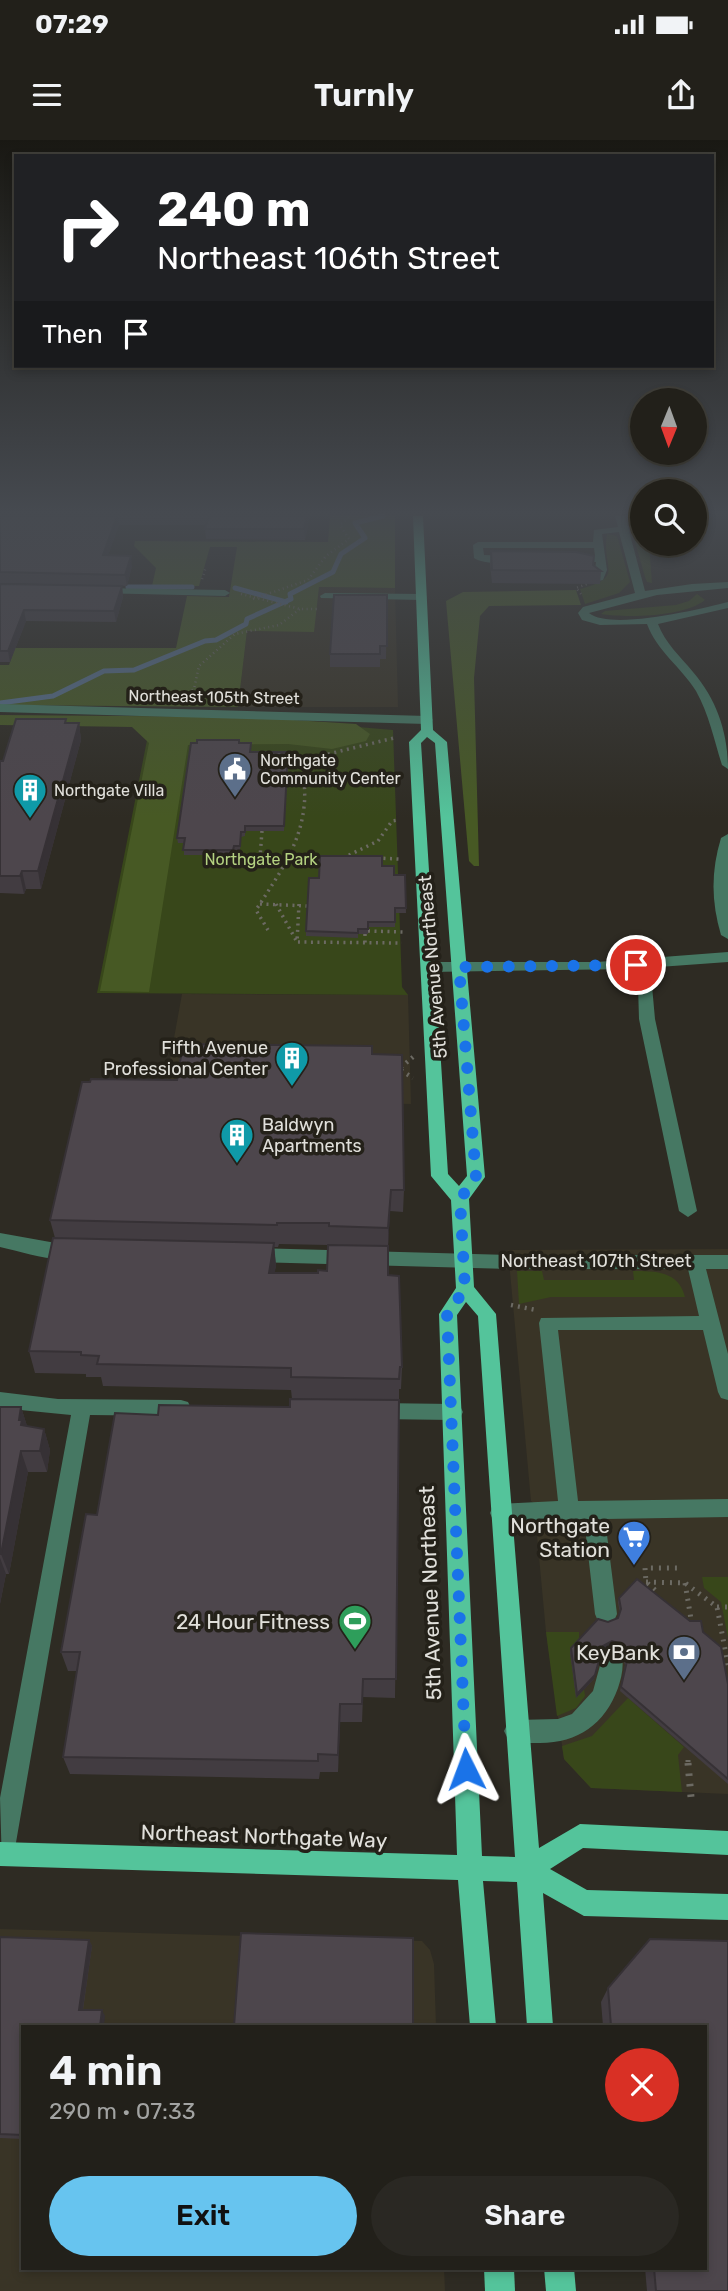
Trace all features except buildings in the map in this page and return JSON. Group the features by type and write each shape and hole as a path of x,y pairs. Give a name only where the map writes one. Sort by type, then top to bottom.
{"main road":[{"name":"5th Avenue Northeast","path":"423,616 427,726 441,742 476,1177 460,1199 440,1177 415,742 427,726"},
{"path":"460,1199 465,1289 487,1314 540,2025"},
{"name":"5th Avenue Northeast","path":"465,1289 447,1314 471,1868 483,2025"},
{"path":"527,1870 580,1836 728,1843"},
{"name":"Northeast Northgate Way","path":"1,1854 527,1870 584,1903 728,1907"},
{"path":"499,2270 500,2291"},
{"path":"559,2270 561,2291"}],"street":[{"path":"585,616 600,622 686,616"},
{"path":"651,620 656,636 702,691 722,725 728,765"},
{"name":"Northeast 105th Street","path":"0,708 126,710 427,726"},
{"path":"728,838 718,884 719,904 728,935"},
{"path":"429,967 636,965 728,957"},
{"path":"636,965 645,986 647,1019 688,1211"},
{"path":"0,1240 49,1251 87,1252"},
{"name":"Northeast 107th Street","path":"232,1255 728,1262"},
{"path":"695,1262 728,1392"},
{"path":"569,1510 548,1323 712,1323"},
{"path":"0,1400 15,1404 82,1407 205,1409"},
{"path":"1,1854 82,1407"},
{"path":"355,1411 453,1412"},
{"path":"500,1513 728,1508"},
{"path":"593,1509 606,1614"},
{"path":"516,1731 562,1730 579,1724 609,1686 612,1660"}],"path":[{"path":"178,701 194,689 196,672 204,659 235,634 279,625 290,616"},
{"path":"288,759 306,760 395,738"},
{"path":"268,930 256,910 289,858 302,821 303,766 306,760"},
{"path":"343,858 376,843 385,835 392,821 398,820"},
{"path":"262,831 260,858 354,858"},
{"path":"365,858 399,859"},
{"path":"260,904 308,906"},
{"path":"276,904 297,942"},
{"path":"297,942 299,904"},
{"path":"287,924 298,922"},
{"path":"365,943 366,932 404,932"},
{"path":"297,942 402,943"},
{"path":"413,1056 399,1069 414,1079"},
{"path":"654,1590 646,1582 645,1568 681,1568"},
{"path":"646,1582 685,1583 717,1607 728,1607"},
{"path":"685,1583 692,1625"},
{"path":"717,1607 728,1665"},
{"path":"688,1760 691,1797"}],"shaded area":[{"path":"271,616 396,616 398,707 238,707 247,631"},
{"path":"182,994 408,995 411,1104 163,1099"},
{"name":"Northgate Station","path":"728,1249 728,1794 591,1788 564,1759 546,1632 534,1503 531,1501 508,1250"},
{"path":"0,1929 422,1941 430,1950 434,1964 436,2025 21,2025 21,2270 444,2270 445,2291 0,2291"}],"green space":[{"path":"183,616 316,616 314,632 247,631 238,707 0,705 0,665 9,665 15,648 176,648"},
{"path":"447,616 480,616 474,678 479,866 474,866 469,861"},
{"path":"0,715 245,717 356,724 370,734 366,741 332,749 288,744 188,745 149,992 100,991 149,743 132,727 0,725"},
{"name":"Northgate Park","path":"151,720 393,730 402,987 408,995 97,993"},
{"path":"517,1271 542,1271 544,1280 634,1280 633,1271 658,1272 672,1277 682,1288 685,1297 551,1297 519,1304"},
{"path":"702,1577 728,1577 728,1638 721,1602 704,1588"},
{"path":"546,1632 579,1632 579,1642 570,1652 576,1697 584,1689 585,1696 576,1708 557,1716"},
{"path":"628,1698 684,1747 678,1755 682,1792 591,1788 564,1759 562,1746 592,1736"}],"waterway":[{"path":"0,703 53,696 104,671 134,670 205,641 216,640 246,624 247,619 253,616"}],"place":[{"name":"Northgate Community Center","path":"235,799"},
{"name":"Northgate Villa","path":"30,820"},
{"name":"Fifth Avenue Professional Center","path":"292,1088"},
{"name":"Baldwyn Apartments","path":"237,1165"},
{"name":"Northgate Station","path":"634,1567"},
{"name":"24 Hour Fitness","path":"355,1651"},
{"name":"KeyBank","path":"684,1682"}],"route":[{"path":"466,1769 447,1314 465,1289 460,1199 476,1177 459,967 636,965"}]}
